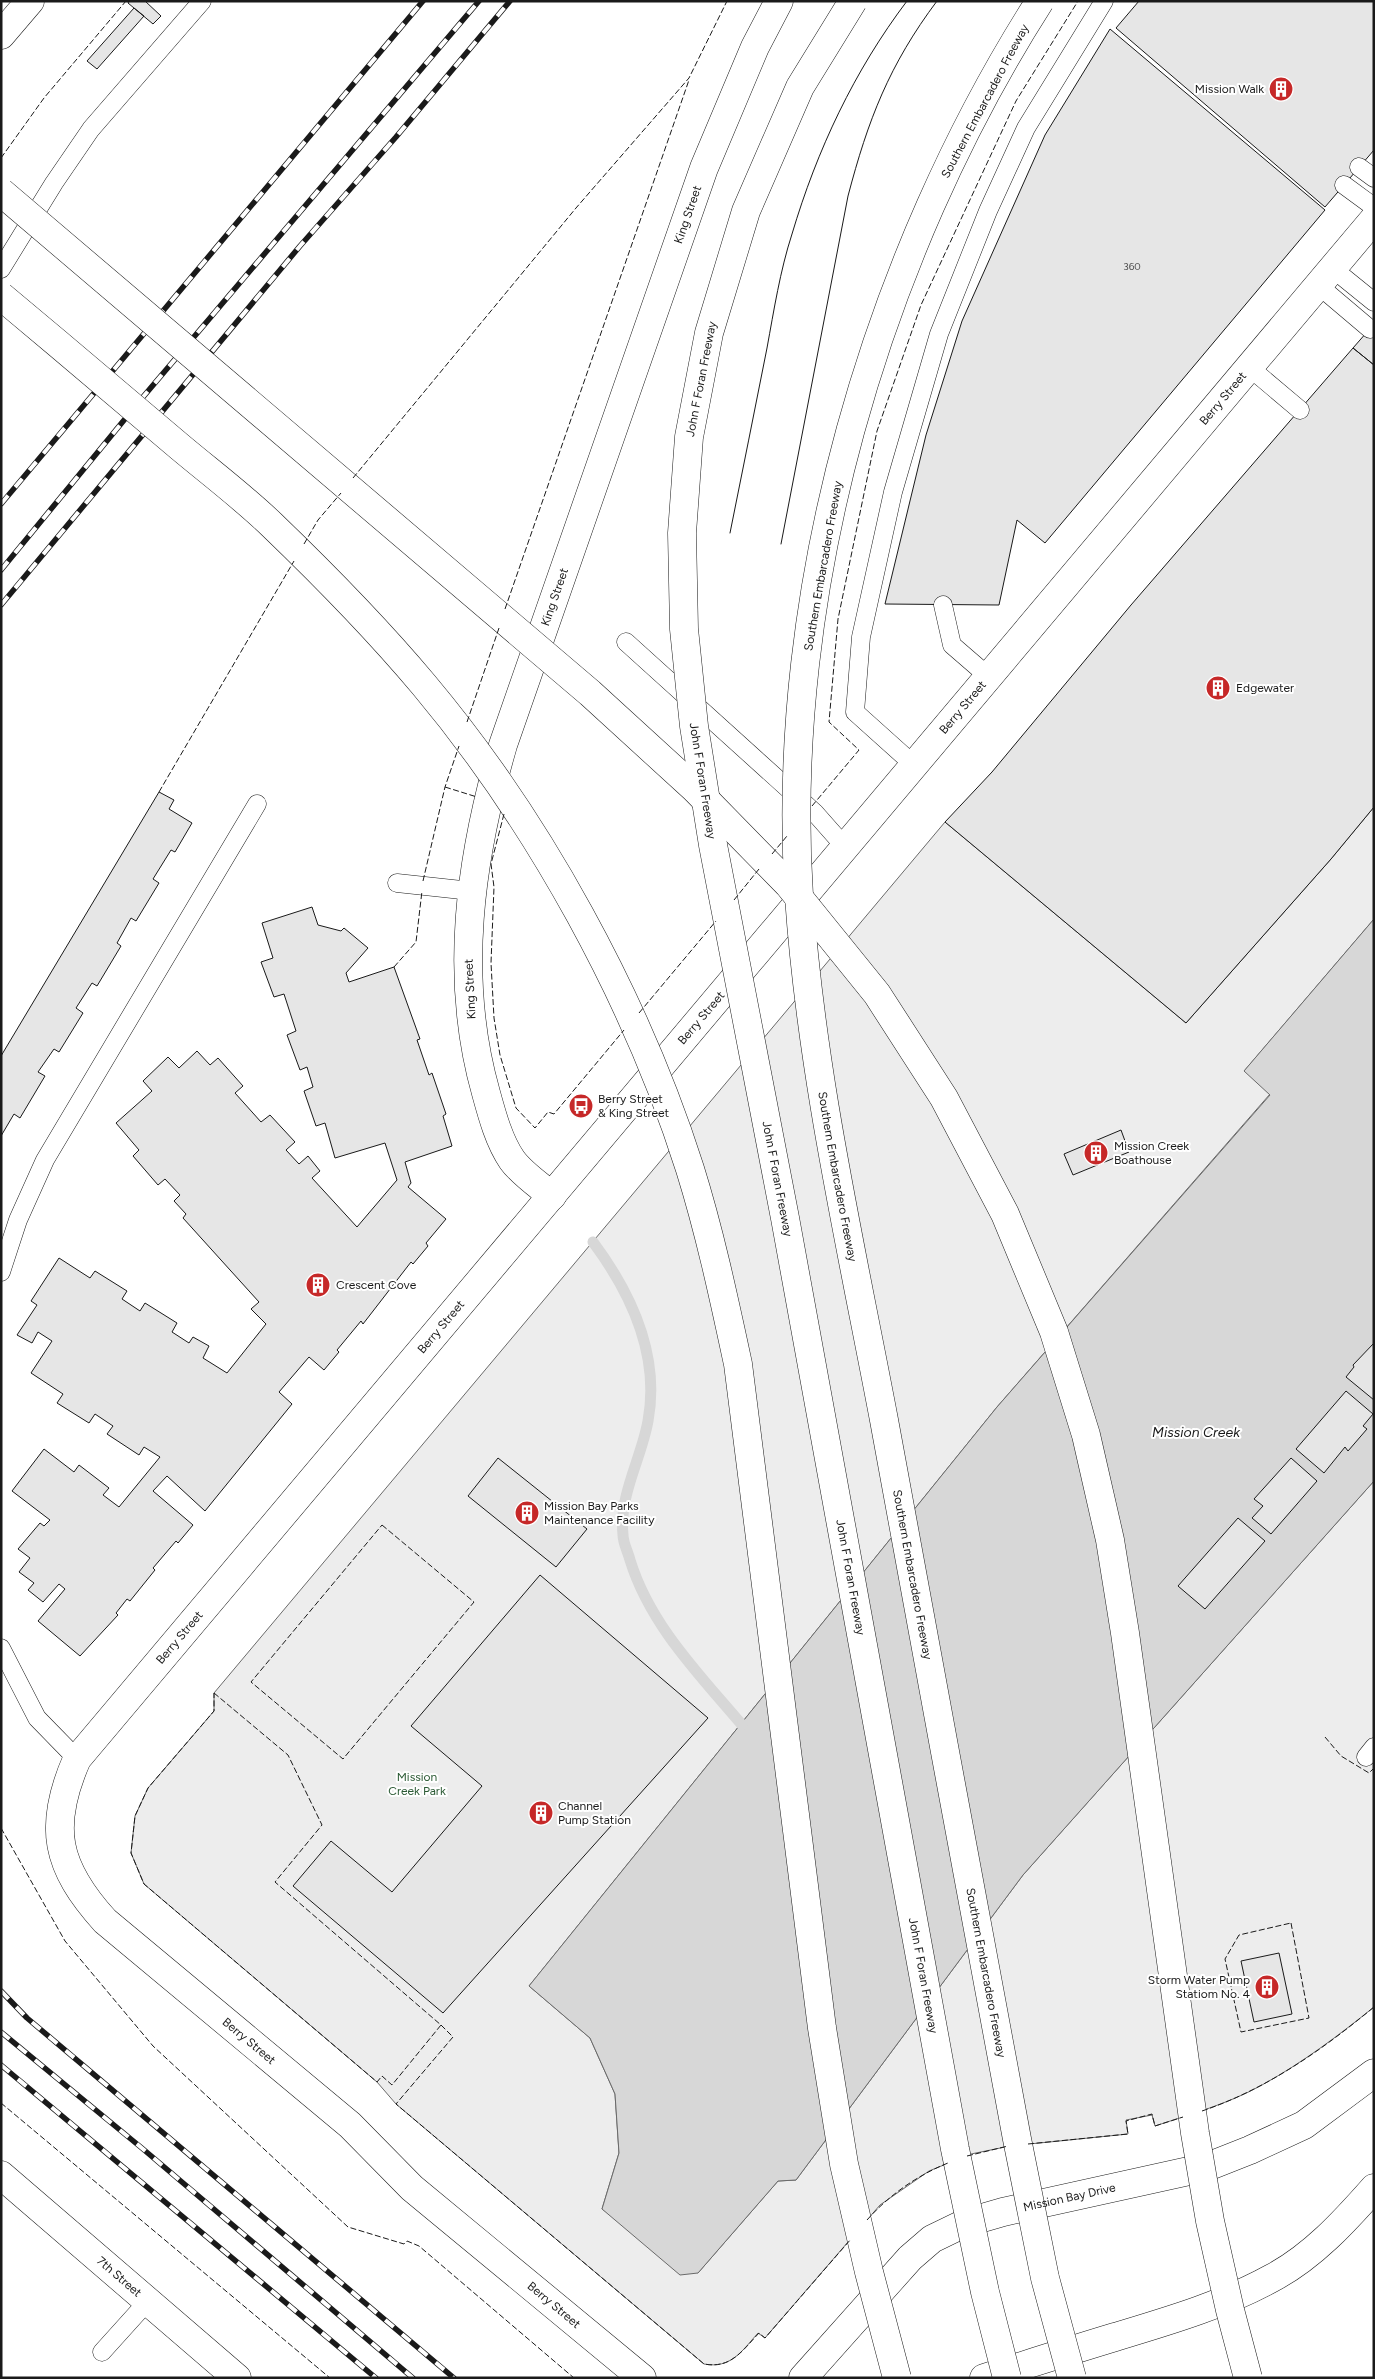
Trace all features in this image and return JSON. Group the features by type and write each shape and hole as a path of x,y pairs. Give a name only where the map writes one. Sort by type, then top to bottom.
{"main road":[{"path":"1,35 30,1"},
{"name":"King Street","path":"552,1196 521,1169 506,1150 489,1105 472,1031 468,980 471,891 485,810 503,745 704,168 755,46 779,1"},
{"name":"John F Foran Freeway","path":"853,1 800,88 746,210 709,333 689,437 682,533 684,629 694,726 713,845 785,1218 954,2139 985,2292 1007,2378"},
{"name":"Southern Embarcadero Freeway","path":"1040,1 1010,49 952,156 903,268 863,388 832,506 810,627 797,745 799,892 813,1036 1017,2139 1045,2278 1072,2378"},
{"path":"1,192 582,687 695,789 788,884 871,986 944,1098 1009,1223 1054,1332 1086,1435 1110,1540 1125,1633 1207,2202 1230,2310 1248,2378"},
{"name":"Berry Street","path":"642,2378 412,2188 350,2125 105,1921 84,1898 67,1865 59,1836 60,1810 67,1783 77,1759 1374,219"},
{"path":"1,296 270,522 352,605 425,686 488,768 553,868 608,968 653,1070 689,1168 716,1261 738,1364 824,2038 844,2164 869,2272 897,2378"},
{"name":"Mission Bay Drive","path":"803,2378 910,2258 932,2239 964,2223 1003,2212 1168,2176 1215,2163 1304,2125 1374,2073"},
{"name":"7th Street","path":"1,2175 237,2378"},
{"path":"984,2378 1176,2319 1237,2296 1273,2278 1299,2260 1349,2217 1374,2188"}],"lane":[{"path":"1,269 54,182 91,129 202,1"},
{"path":"914,765 855,712 861,637 893,492 939,334 988,212 1026,128 1104,1"},
{"path":"1359,167 1374,178"},
{"path":"1344,185 1374,207"},
{"path":"1325,277 1374,302"},
{"path":"1325,277 1370,329"},
{"path":"1249,367 1300,410"},
{"path":"944,605 952,645 989,676"},
{"path":"626,642 814,813 845,847"},
{"path":"1,1272 18,1220 45,1160 257,804"},
{"path":"397,883 471,891"},
{"path":"1,1648 37,1718 77,1759"},
{"path":"102,2352 148,2301"}],"green space":[{"name":"Mission Creek Park","path":"1374,807 1374,919 1245,1070 1270,1094 997,1407 529,1986 590,2038 615,2094 619,2153 602,2209 698,2273 778,2181 796,2180 1023,1875 1374,1481 1374,2007 1320,2049 1277,2077 1236,2098 1209,2108 1155,2126 1152,2115 1126,2120 1128,2134 1010,2146 971,2154 929,2171 880,2205 765,2338 758,2333 741,2352 729,2361 722,2364 704,2364 396,2104 377,2082 144,1884 131,1853 135,1816 148,1788 214,1711 214,1693 945,822 1186,1023 1331,859"}],"water":[{"name":"Mission Creek","path":"1374,919 1374,1481 1023,1875 796,2180 778,2181 698,2273 680,2275 602,2209 619,2153 615,2094 590,2038 529,1986 997,1407 1270,1095 1244,1071"}],"building":[{"path":"129,1 145,1 161,16 153,24 128,3"},
{"name":"Mission Walk","path":"1139,1 1374,1 1374,150 1325,207 1116,28"},
{"path":"134,8 144,16 97,69 87,61"},
{"path":"1110,29 1325,210 1045,543 1017,520 999,605 885,604 926,435 962,321 1045,135"},
{"path":"1374,324 1374,365 1353,348"},
{"name":"Edgewater","path":"1353,348 1374,365 1374,807 1331,859 1186,1023 945,822 992,772 1131,605"},
{"path":"159,792 174,800 169,809 192,823 175,852 171,850 153,879 159,883 136,921 131,918 117,943 121,946 97,986 92,983 76,1008 83,1013 59,1052 54,1049 38,1072 45,1076 20,1118 14,1114 1,1136 1,1056"},
{"name":"Crescent Cove","path":"312,907 318,925 341,931 344,928 368,948 346,973 349,982 394,967 420,1039 417,1040 429,1075 432,1073 446,1114 443,1116 452,1146 405,1162 411,1183 408,1187 446,1219 426,1243 428,1246 413,1264 411,1262 363,1324 361,1321 337,1350 339,1352 324,1370 309,1357 279,1392 292,1404 205,1511 167,1476 153,1491 193,1525 178,1543 176,1541 153,1568 155,1570 130,1601 127,1599 116,1613 118,1615 80,1656 38,1621 65,1589 59,1584 43,1602 28,1590 34,1583 19,1572 30,1558 18,1549 40,1523 44,1526 50,1520 12,1491 44,1449 74,1472 79,1465 109,1488 103,1495 119,1507 160,1457 144,1447 139,1455 107,1434 113,1426 95,1414 89,1423 57,1403 63,1394 31,1373 52,1341 38,1332 32,1343 17,1335 37,1305 31,1301 59,1258 90,1278 95,1271 127,1291 122,1299 140,1311 145,1303 177,1323 172,1332 189,1343 193,1337 209,1346 203,1358 227,1373 266,1324 251,1309 259,1302 183,1218 186,1214 174,1201 180,1195 165,1179 158,1185 133,1156 139,1150 116,1123 152,1091 143,1081 168,1057 179,1068 197,1051 210,1065 218,1058 243,1086 235,1093 261,1122 270,1115 295,1142 286,1150 299,1164 308,1156 320,1171 312,1178 357,1227 397,1180 385,1143 335,1158 325,1123 316,1126 304,1091 313,1087 307,1067 300,1070 287,1035 296,1031 284,994 274,997 261,962 273,958 262,923"},
{"name":"Mission Creek Boathouse","path":"1121,1130 1129,1152 1073,1175 1064,1154"},
{"path":"1374,1343 1374,1400 1346,1377 1354,1367 1353,1365"},
{"path":"1346,1391 1373,1414 1363,1426 1367,1429 1348,1451 1345,1447 1324,1473 1296,1449"},
{"name":"Mission Bay Parks Maintenance Facility","path":"498,1458 587,1529 556,1567 468,1496"},
{"path":"1291,1458 1317,1481 1271,1534 1252,1518 1263,1506 1254,1499"},
{"path":"1238,1518 1265,1541 1205,1609 1178,1586"},
{"name":"Channel Pump Station","path":"540,1575 708,1718 443,2013 293,1886 331,1841 392,1892 482,1786 411,1726"},
{"name":"Storm Water Pump Statiom No. 4","path":"1279,1953 1292,2014 1254,2022 1241,1961"}],"waterway":[{"path":"593,1242 619,1282 630,1304 646,1349 650,1373 651,1397 648,1421 624,1505 623,1538 639,1584 663,1627 693,1668 742,1725"}],"tram line":[{"path":"730,533 781,276 802,203 825,142 854,83 870,55 907,1"},
{"path":"781,544 848,196 856,168 872,118 893,71 920,25 937,1"}],"railway":[{"path":"1,504 423,1"},
{"path":"1,570 143,397 479,1"},
{"path":"1,605 300,246 396,137 510,1"},
{"path":"1,1991 27,2018 454,2378"},
{"path":"1,2032 143,2149 413,2378"},
{"path":"1,2065 376,2378"}],"fence":[{"path":"1,158 44,98 126,1"},
{"path":"353,478 576,208 689,78 727,1"},
{"path":"812,806 859,750 829,722 838,619 877,431 921,305 1016,101 1078,1"},
{"path":"505,609 689,80"},
{"path":"304,544 318,520 341,493"},
{"path":"159,792 294,561"},
{"path":"467,722 499,628"},
{"path":"423,881 445,787 459,746"},
{"path":"445,787 477,797"},
{"path":"504,814 491,864 494,887 491,963 494,1018 500,1055 516,1108 535,1128 548,1112 554,1114 624,1030"},
{"path":"772,854 787,836"},
{"path":"734,900 759,869"},
{"path":"394,967 416,942 422,891"},
{"path":"639,1013 716,921"},
{"path":"382,1525 474,1602 343,1759 251,1682 382,1525"},
{"path":"214,1693 288,1755 322,1825 275,1882 441,2025 392,2085 382,2076 377,2082 144,1884 131,1853 135,1816 148,1788 214,1711 214,1693"},
{"path":"1325,1737 1341,1756 1369,1773 1374,1768"},
{"path":"1,1828 65,1941 153,2046 348,2227 404,2244 407,2241 419,2246 574,2378"},
{"path":"1291,1923 1309,2018 1241,2032 1225,1959 1239,1935 1291,1923"},
{"path":"1202,2111 1249,2092 1293,2067 1374,2007"},
{"path":"441,2025 453,2037 396,2104 704,2364 722,2364 741,2352 759,2333 765,2338 851,2239"},
{"path":"1,2103 330,2378"},
{"path":"1028,2144 1128,2134 1126,2121 1152,2114 1155,2126 1183,2117"},
{"path":"967,2156 1008,2146"},
{"path":"867,2220 904,2187 926,2173 948,2163"}],"place":[{"name":"Mission Walk","path":"1281,89"},
{"name":"Edgewater","path":"1218,688"},
{"name":"Berry Street & King Street","path":"581,1106"},
{"name":"Mission Creek Boathouse","path":"1096,1153"},
{"name":"Crescent Cove","path":"318,1285"},
{"name":"Mission Bay Parks Maintenance Facility","path":"527,1513"},
{"name":"Channel Pump Station","path":"541,1813"},
{"name":"Storm Water Pump Statiom No. 4","path":"1267,1987"}]}
